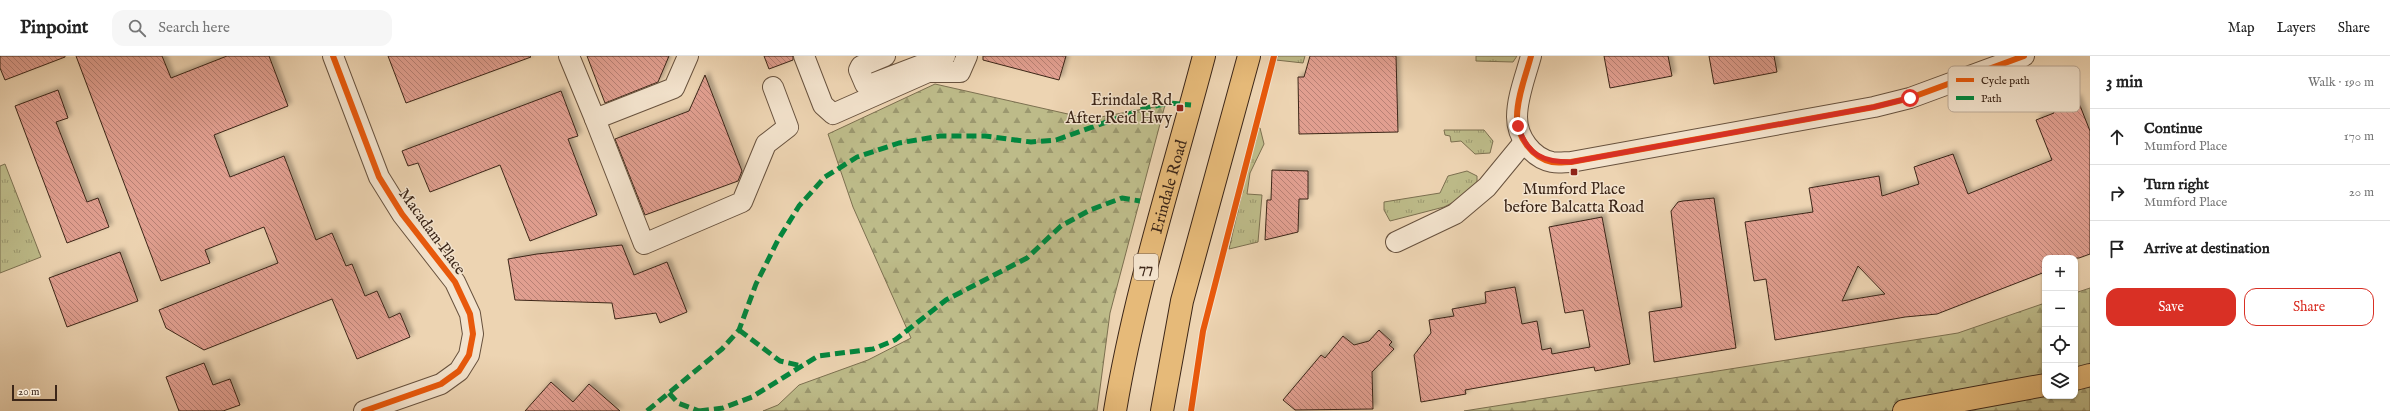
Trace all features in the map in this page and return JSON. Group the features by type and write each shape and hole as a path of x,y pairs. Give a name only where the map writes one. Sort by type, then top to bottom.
{"main road":[{"name":"Erindale Road","path":"1115,411 1125,353 1144,274 1204,56"},
{"path":"1162,411 1182,301 1249,56"},
{"path":"2078,377 2090,375"},
{"path":"1904,411 2042,386"}],"street":[{"name":"Macadam Place","path":"333,56 380,177 402,214 455,282 470,314 474,334 469,355 459,371 441,384 364,411"},
{"path":"569,56 644,244 742,202 766,144 788,126 773,87"},
{"path":"595,119 674,88 688,56"},
{"path":"804,56 823,105 833,114 928,72 960,72 967,56"},
{"path":"885,56 861,66 859,70 864,84 869,85 945,56"},
{"path":"1532,56 1517,117 1524,142 1537,156 1553,162 1571,162 1874,107 1910,98 1948,84"},
{"path":"1997,66 2024,56"},
{"path":"1396,242 1455,214 1488,187 1524,142"}],"green space":[{"path":"1278,56 1305,56 1303,63 1276,60"},
{"path":"1476,56 1517,56 1513,62 1476,61"},
{"path":"935,84 1090,119 1165,105 1110,313 1097,411 763,411 778,405 799,385 868,360 911,338 853,207 828,134"},
{"path":"1257,128 1260,128 1264,144 1250,173 1247,194 1262,195 1258,242 1229,249"},
{"path":"1444,130 1484,130 1493,141 1490,153 1475,154 1461,141 1451,142 1450,136 1445,135"},
{"path":"5,164 41,257 0,273 0,166"},
{"path":"1467,171 1477,176 1477,183 1454,202 1444,207 1390,221 1384,210 1384,202 1440,193 1448,176"},
{"path":"2090,288 2090,411 1464,411 1958,333 2042,304 2042,399 2078,399 2078,292"}],"building":[{"path":"0,56 65,57 5,80 0,68"},
{"path":"76,56 162,56 171,78 227,56 269,56 288,106 214,135 230,177 284,156 316,240 332,233 346,266 352,264 365,296 377,291 389,318 400,313 410,337 357,359 332,299 204,350 166,328 159,310 278,263 264,227 205,250 210,263 161,281"},
{"path":"388,56 530,56 531,57 406,103"},
{"path":"587,56 669,56 658,82 605,103"},
{"path":"764,56 793,56 793,60 769,69"},
{"path":"983,56 1066,56 1059,80 983,60"},
{"path":"1310,56 1396,56 1398,132 1299,134 1298,77 1304,77"},
{"path":"1604,56 1668,56 1672,76 1610,88"},
{"path":"1709,56 1774,56 1777,72 1714,84"},
{"path":"705,75 742,171 738,181 645,215 615,139 689,111"},
{"path":"58,90 68,118 56,122 87,202 98,198 109,227 67,243 15,106"},
{"path":"561,91 578,136 568,139 597,215 530,241 500,165 430,192 418,163 408,166 402,151"},
{"path":"2080,106 2090,131 2090,254 2079,258 2078,255 2042,255 2042,273 1937,314 1905,317 1775,340 1766,279 1754,281 1745,222 1813,212 1809,188 1879,176 1882,196 1919,184 1914,167 1953,154 1968,194 2052,160 2036,120 2053,112 2080,112","holes":["1858,266 1885,294 1842,301"]},
{"path":"1272,170 1308,171 1308,199 1299,199 1298,232 1265,240 1267,200 1271,200"},
{"path":"1714,198 1736,348 1654,362 1649,312 1682,307 1671,211 1678,202"},
{"path":"1602,217 1630,364 1595,371 1594,367 1465,390 1466,394 1421,402 1414,355 1431,333 1429,320 1454,316 1452,309 1486,303 1485,292 1515,287 1522,324 1537,321 1542,350 1551,348 1552,354 1590,347 1583,310 1565,313 1549,227"},
{"path":"622,245 634,275 667,262 687,312 660,323 656,313 615,319 612,303 515,300 508,259 537,254"},
{"path":"120,252 138,301 67,327 49,278"},
{"path":"1379,330 1392,342 1389,345 1394,349 1372,372 1373,409 1295,410 1283,400 1321,355 1325,358 1343,336 1354,345 1369,341"},
{"path":"204,363 213,385 230,379 240,405 223,411 179,411 166,377"},
{"path":"551,382 573,402 589,384 620,411 525,411"}],"marked path":[{"path":"647,411 722,349 739,330 756,284 778,240 799,206 825,177 857,157 899,143 940,136 985,136 1031,142 1056,140 1146,108 1169,103 1191,105"},
{"path":"699,411 723,408 752,397 818,356 873,349 895,340 946,300 1027,258 1061,226 1090,210 1122,198 1140,201"},
{"path":"739,330 780,361 802,366"},
{"path":"669,393 678,403 699,411"}],"cycle path":[{"path":"333,56 379,177 402,214 455,282 470,314 473,334 469,355 459,371 441,384 364,411"},
{"path":"1191,411 1203,331 1274,56"},
{"path":"1531,56 1518,102 1518,125 1527,146 1538,156 1552,162 1571,162 1874,107 1910,98 1948,84"},
{"path":"1997,66 2024,56"}],"place":[{"name":"Erindale Rd After Reid Hwy","path":"1180,108"},
{"name":"Mumford Place before Balcatta Road","path":"1574,172"}],"route":[{"path":"1518,126 1524,142 1537,156 1553,162 1571,162 1874,107 1910,98"}]}
